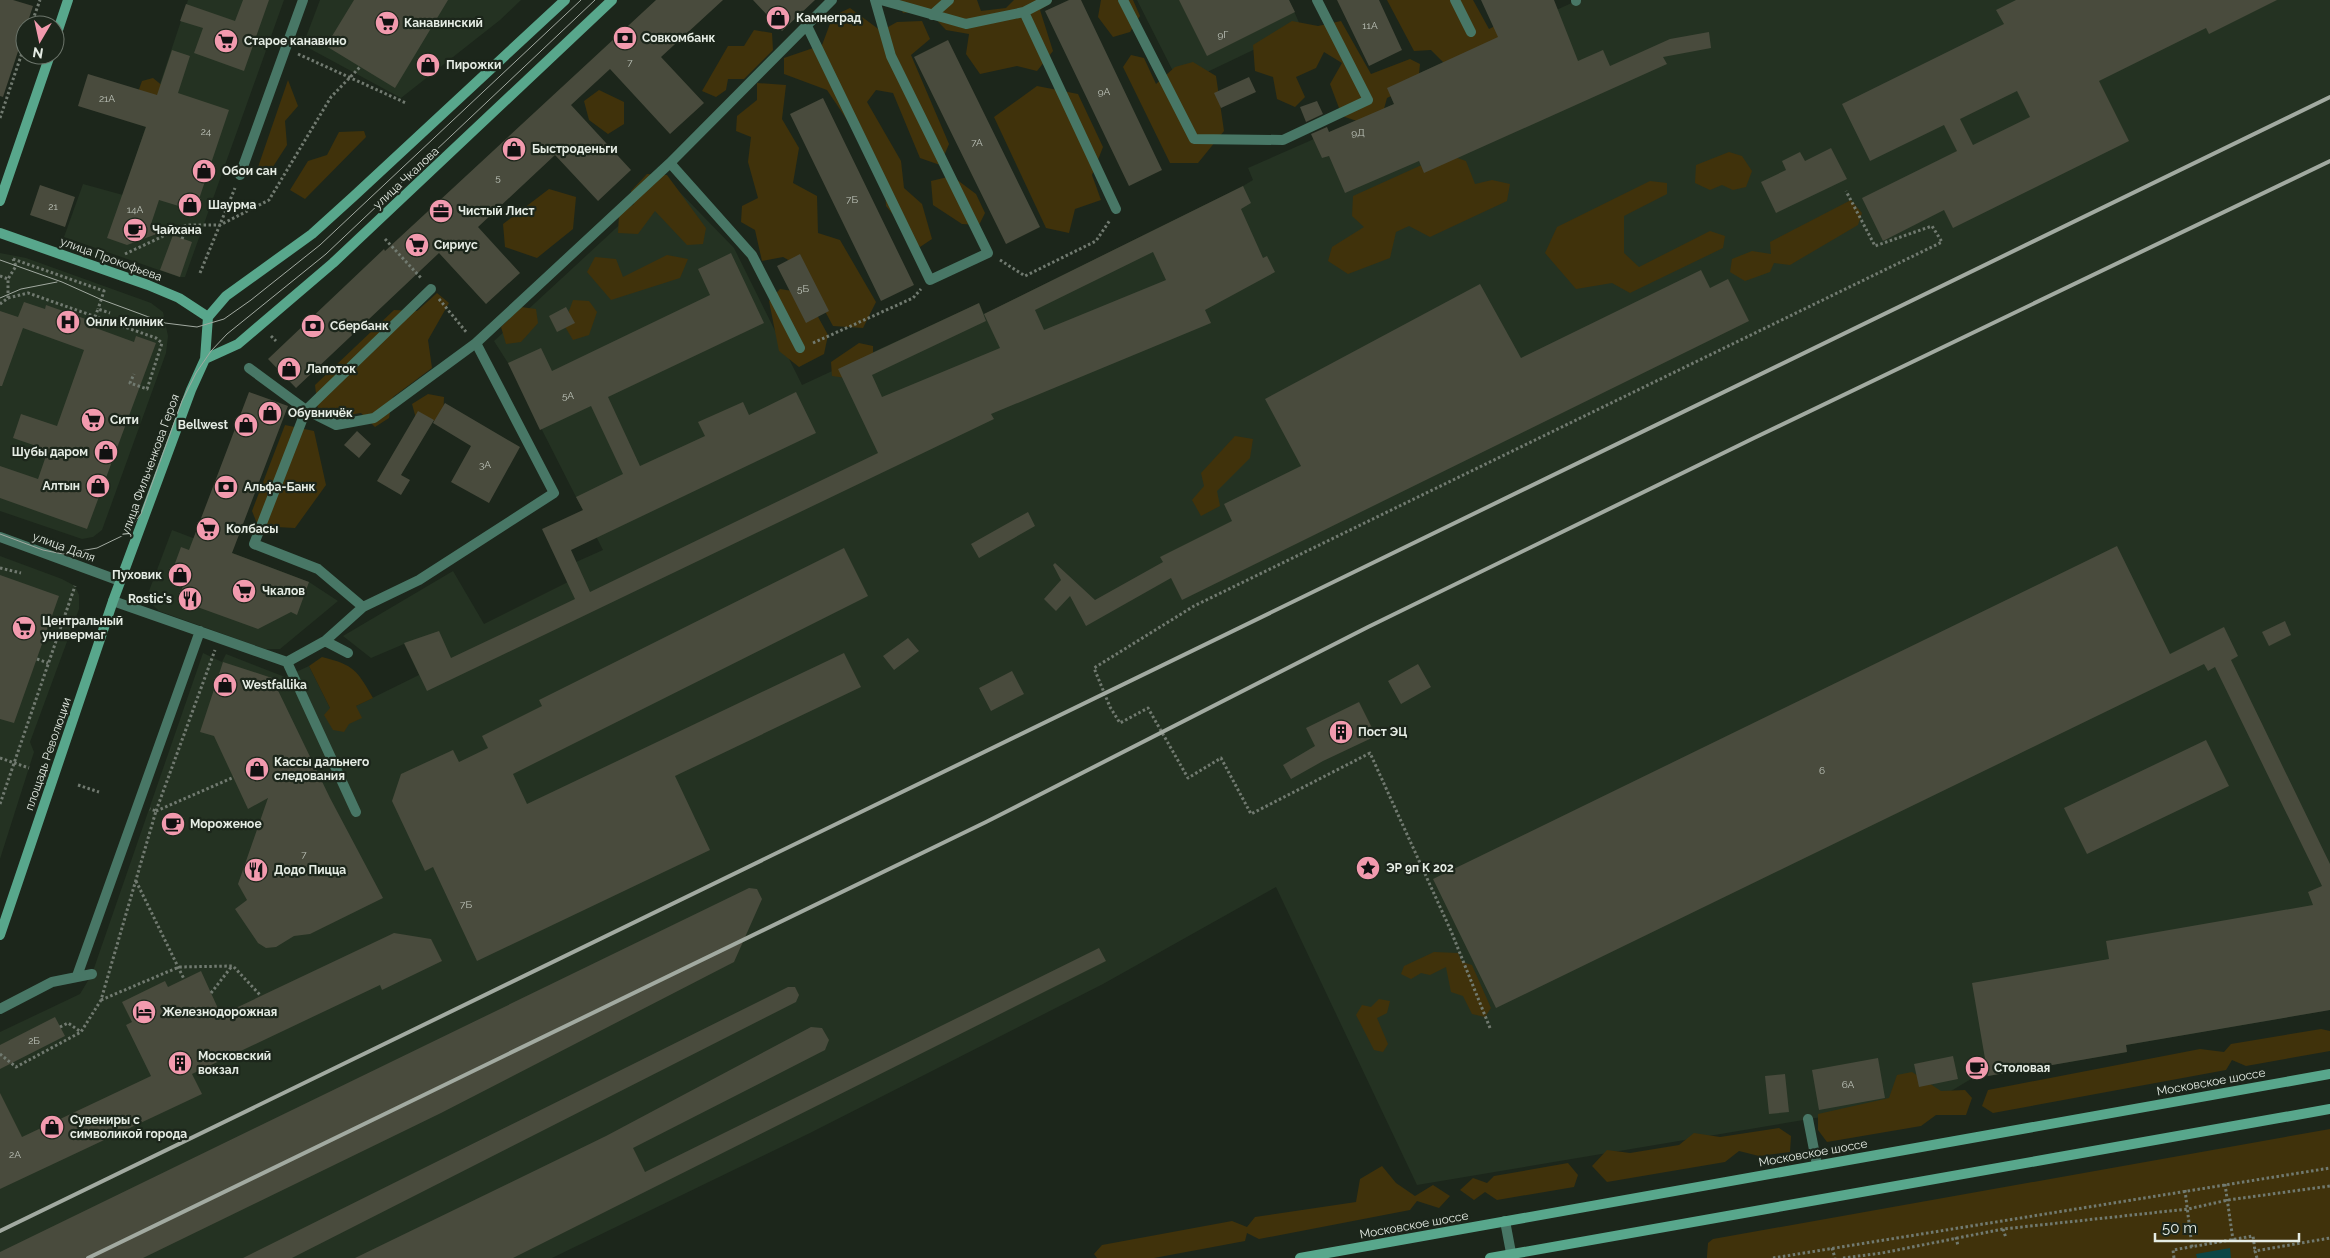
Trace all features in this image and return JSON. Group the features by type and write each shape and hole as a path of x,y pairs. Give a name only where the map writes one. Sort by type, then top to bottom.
{"main road":[{"path":"63,15 68,0"},
{"name":"улица Чкалова","path":"208,317 226,296 312,234 565,0"},
{"name":"улица Чкалова","path":"205,359 238,344 334,263 612,0"},
{"path":"0,201 47,65"},
{"name":"улица Прокофьева","path":"0,233 148,285 179,298 208,317"},
{"path":"205,359 208,317"},
{"name":"улица Фильченкова Героя","path":"120,581 191,390 205,359"},
{"name":"площадь Революции","path":"0,935 120,581"},
{"name":"Московское шоссе","path":"1300,1258 2330,1074"},
{"path":"1490,1258 1512,1256 2330,1109"}],"street":[{"path":"240,175 303,0"},
{"path":"249,368 306,410 336,425 374,418 476,343 670,164 832,0"},
{"path":"807,26 930,280 988,253 891,56 875,0"},
{"path":"881,0 966,24 1024,12 1047,0"},
{"path":"932,15 949,0"},
{"path":"1123,0 1194,139 1283,140 1368,100 1317,0"},
{"path":"1455,0 1471,32"},
{"path":"1024,12 1116,209"},
{"path":"670,164 752,255 800,348"},
{"path":"363,607 318,569 254,544 306,410 431,289"},
{"path":"287,662 325,641 363,607 418,580 554,493 476,343"},
{"name":"улица Даля","path":"0,537 120,581"},
{"path":"113,601 287,662 356,812"},
{"path":"77,976 200,631"},
{"path":"325,641 348,654"},
{"path":"0,1009 52,982 92,974"},
{"path":"1808,1119 1817,1165"},
{"path":"1505,1221 1512,1256"}],"path":[{"path":"35,15 40,0"},
{"path":"286,49 406,104"},
{"path":"0,118 18,65"},
{"path":"125,254 187,226 220,225 269,200 331,97 348,77 360,67"},
{"path":"200,272 240,175"},
{"path":"1490,1028 1451,931 1370,753 1251,814 1221,758 1188,778 1148,708 1120,722 1110,707 1094,668 1194,606 1942,242 1932,226 1875,246 1846,191"},
{"path":"988,253 1025,276 1096,241 1116,209"},
{"path":"182,239 187,226"},
{"path":"8,298 8,279 16,266 13,259 104,292 95,317"},
{"path":"0,276 8,279"},
{"path":"800,348 913,298 930,280"},
{"path":"0,304 8,298 28,293 156,338 162,343 147,389 130,383 134,374"},
{"path":"98,309 110,313"},
{"path":"271,336 276,341"},
{"path":"0,568 21,573"},
{"path":"0,804 75,586"},
{"path":"219,638 156,811 234,777"},
{"path":"37,659 48,663"},
{"path":"0,758 29,768"},
{"path":"78,785 99,792"},
{"path":"136,880 184,979"},
{"path":"101,1000 179,966 233,966 261,996"},
{"path":"211,993 233,966"},
{"path":"60,1027 68,1023 81,1032"},
{"path":"1773,1258 2330,1168"},
{"path":"2225,1184 2232,1240"},
{"path":"1843,1258 1882,1253 2003,1228 2188,1208 2228,1200 2330,1186"},
{"path":"2185,1190 2192,1247"},
{"path":"2003,1228 2006,1238"},
{"path":"2174,1258 2173,1250 2253,1236 2257,1258"},
{"path":"1956,1237 1958,1246"},
{"path":"2256,1251 2330,1238"},
{"path":"1832,1248 1835,1258"}],"shaded area":[{"path":"188,0 284,0 185,277 179,277 64,237 83,184 123,195"},
{"path":"320,0 521,0 500,20 401,98 303,45"},
{"path":"897,0 977,0 981,11 1006,8 1014,0 1052,0 1051,3 1040,10 1053,51 1037,71 1017,66 980,74 966,54 969,34 946,30 927,10 903,13"},
{"path":"1101,0 1133,0 1140,16 1130,32 1113,37 1098,17"},
{"path":"1137,0 1289,0 1301,27 1180,85"},
{"path":"1387,0 1473,0 1489,29 1534,7 1545,12 1449,68 1431,50 1414,51"},
{"path":"1578,0 2330,0 2330,1010 2126,1045 2127,1052 1971,1079 1941,1097 1417,1185 1276,887 1103,984 810,1133 552,1258 0,1258 0,1032 80,994 92,974 203,653 222,662 226,654 285,677 309,666 340,728 356,706 419,675 404,644 371,658 343,636 453,571 484,624 582,575 576,562 603,550 508,363 494,341 668,180 734,248 802,385 979,303 984,314 1243,186 1253,180 1248,168 1394,104 1387,88"},
{"path":"850,8 881,31 897,22 922,21 930,39 911,55 949,144 940,165 920,158 893,93 876,90 867,102 901,161 904,188 922,204 932,239 920,247 886,206 884,175 827,90 784,74 784,58 822,45 833,16"},
{"path":"1292,21 1318,26 1341,21 1371,74 1410,59 1420,64 1418,83 1387,98 1382,116 1369,125 1342,116 1330,84 1342,63 1324,52 1316,68 1296,77 1305,97 1295,107 1277,99 1273,77 1255,71 1253,45"},
{"path":"754,30 772,33 773,50 744,79 728,79 726,90 716,97 702,91 728,46 744,46"},
{"path":"1131,55 1144,58 1156,84 1175,67 1193,62 1216,76 1224,131 1198,163 1170,163 1123,67"},
{"path":"153,78 164,87 160,103 137,95 142,81"},
{"path":"288,80 298,106 285,121 287,145 267,176 257,170"},
{"path":"757,83 786,85 782,119 799,148 793,183 817,196 818,233 840,240 876,302 863,328 833,326 801,267 783,257 762,261 755,230 741,222 742,206 758,198 748,162 751,137 736,131 737,116 757,100"},
{"path":"1037,86 1078,94 1103,147 1092,175 1101,200 1075,209 1069,233 1046,228 994,117"},
{"path":"599,90 624,102 624,124 608,134 589,120 584,101"},
{"path":"364,131 366,137 305,199 290,190 308,161 327,155 339,132"},
{"path":"1729,152 1742,156 1752,171 1746,187 1733,190 1722,185 1710,190 1695,183 1696,165"},
{"path":"1446,154 1466,161 1475,184 1492,180 1510,184 1507,201 1430,237 1409,226 1396,232 1390,258 1348,274 1328,261 1332,247 1364,227 1352,216 1353,196"},
{"path":"647,174 667,175 706,228 703,244 687,245 655,211 638,234 618,233 619,214 634,204 631,191"},
{"path":"952,176 976,194 985,213 979,225 962,224 933,205 931,181"},
{"path":"1650,181 1667,183 1667,194 1624,216 1624,253 1639,267 1710,231 1725,236 1723,248 1630,293 1612,283 1576,289 1545,253 1557,227"},
{"path":"549,189 576,197 573,229 537,258 505,247 503,224"},
{"path":"1851,200 1862,213 1858,225 1790,265 1774,263 1770,272 1745,281 1730,272 1732,259 1752,251 1771,254 1770,242"},
{"path":"0,253 26,258 151,303 163,312 168,336 166,353 102,530 93,537 82,539 0,511"},
{"path":"667,255 688,259 680,278 611,300 587,272 595,257 616,259 623,277"},
{"path":"780,289 805,293 828,335 824,354 799,367 779,351 769,301"},
{"path":"437,293 449,303 428,340 432,368 393,397 389,418 375,427 361,413 335,417 318,410 315,385 394,310 417,311"},
{"path":"573,300 589,301 597,312 589,335 573,340 564,325"},
{"path":"521,307 536,309 538,323 521,342 506,344 501,327"},
{"path":"859,343 873,346 873,361 846,378 832,376 831,362"},
{"path":"428,394 444,397 443,420 417,422 412,404"},
{"path":"285,425 314,431 326,485 295,528 258,526 252,511"},
{"path":"1235,436 1253,439 1250,458 1217,491 1220,506 1201,516 1192,500 1204,486 1201,473"},
{"path":"172,530 309,582 338,601 280,649 265,649 159,611 152,604 149,591"},
{"path":"0,556 62,579 75,586 79,595 79,609 30,742 34,752 0,859"},
{"path":"322,657 341,663 354,670 373,698 356,706 362,718 349,724 344,732 333,730 324,715 330,708 309,666"},
{"path":"1434,952 1458,953 1462,962 1472,965 1491,1008 1485,1017 1472,1014 1463,996 1451,992 1446,967 1430,975 1421,973 1411,979 1401,974 1404,966"},
{"path":"1379,999 1390,1001 1387,1013 1377,1018 1388,1044 1383,1052 1374,1050 1356,1015 1362,1005 1371,1007"},
{"path":"2321,1029 2330,1031 2330,1051 2246,1066 2232,1060 2226,1070 1993,1113 1982,1106 1988,1090 2200,1049 2224,1052 2231,1044"},
{"path":"1912,1072 1941,1091 1965,1090 1972,1098 1966,1115 1936,1115 1921,1126 1827,1142 1818,1130 1818,1114 1889,1098 1897,1075"},
{"path":"1779,1128 1791,1136 1790,1152 1759,1156 1739,1151 1725,1162 1607,1182 1592,1166 1607,1150 1630,1153 1679,1145 1694,1133 1720,1137"},
{"path":"2330,1129 2330,1258 1707,1258 1708,1243 1713,1239"},
{"path":"1568,1163 1578,1175 1574,1187 1497,1200 1485,1192 1474,1200 1460,1190 1473,1178 1487,1183 1494,1176"},
{"path":"1382,1166 1396,1183 1415,1196 1433,1185 1450,1196 1439,1208 1417,1201 1410,1210 1259,1239 1247,1233 1245,1241 1154,1258 1097,1258 1094,1254 1102,1245 1232,1221 1247,1227 1255,1217 1356,1202 1360,1179"}],"water":[{"path":"2230,1248 2231,1258 2197,1258 2196,1254"}],"building":[{"path":"0,0 13,0 33,6 30,15 15,15 15,61 3,97 0,96"},
{"name":"Старое канавино","path":"243,0 269,0 244,71 194,53 203,28 180,21 186,4 235,21"},
{"name":"Канавинский","path":"354,0 448,0 395,88 326,46"},
{"path":"656,0 723,0 661,57 704,103 670,134 610,69 571,105 631,170 598,201 555,155 478,227 520,273 486,304 439,253 296,388 268,359 384,249 385,251"},
{"path":"753,0 815,0 782,31"},
{"path":"1069,0 1081,0 1162,170 1129,186 1045,11"},
{"path":"1179,0 1289,0 1295,12 1207,56"},
{"path":"1337,0 1379,0 1402,50 1369,66"},
{"path":"1481,0 1554,0 1578,61 1603,50 1610,66 1670,39 1709,32 1711,48 1663,57 1667,64 1424,173 1419,161 1345,193 1329,156 1322,158 1311,134 1327,127 1329,132 1394,104 1387,88 1498,37"},
{"path":"2016,0 2277,0 2209,34 2206,28 2099,81 2129,141 1953,228 1944,210 1883,241 1862,198 1957,151 1944,125 1870,161 1842,104 2004,24 1996,10","holes":["2017,91 2030,117 1973,145 1960,119"]},
{"path":"948,40 1040,227 1006,244 914,57"},
{"path":"172,50 190,56 178,93 229,110 195,211 159,200 150,227 162,232 127,245 107,238 146,127 78,106 88,74 157,95"},
{"path":"1249,77 1256,92 1221,108 1214,93"},
{"path":"823,98 914,285 881,301 790,114"},
{"path":"1317,101 1323,114 1306,122 1300,107"},
{"path":"1831,148 1847,179 1776,213 1761,182 1786,170 1782,161 1800,152 1805,161"},
{"path":"40,185 75,197 65,227 30,215"},
{"path":"1243,186 1251,203 1241,209 1263,258 1267,256 1275,272 1205,310 1211,323 991,414 994,419 427,691 404,643 439,631 451,658 575,599 542,529 583,510 576,497 623,474 591,406 540,430 508,363 541,348 552,371 710,295 698,269 731,253 764,323 608,397 640,466 705,436 698,422 743,402 749,415 796,392 816,433 571,550 590,592 878,453 838,369 979,303 986,321 872,375 882,397 1000,348 984,314","holes":["1153,252 1166,280 1044,330 1035,310"]},
{"path":"173,235 192,242 180,277 160,270"},
{"path":"800,254 829,311 806,323 777,266"},
{"path":"1701,270 1710,288 1728,279 1749,321 1182,600 1171,578 1086,626 1070,596 1056,611 1044,599 1061,580 1053,565 1055,563 1095,600 1163,562 1160,557 1232,521 1224,504 1301,466 1265,399 1480,284 1521,358"},
{"path":"24,302 45,309 46,305 94,322 93,327 134,342 136,336 156,343 87,529 0,498 0,466 38,479 48,450 13,438 21,414 57,426 84,350 23,328 2,386 0,386 0,311 18,317"},
{"path":"566,307 575,323 557,332 549,316"},
{"path":"249,392 288,406 232,553 309,582 297,615 291,612 258,629 178,600 184,583 170,577 181,547 189,550"},
{"path":"445,403 520,447 489,503 451,482 471,446 433,423"},
{"path":"418,411 434,420 401,475 410,480 401,495 377,481"},
{"path":"357,431 371,444 359,458 344,445"},
{"path":"1028,512 1035,526 979,558 971,544"},
{"path":"2117,546 2170,654 2224,627 2238,656 2231,660 2330,864 2330,1010 2126,1045 2127,1052 1988,1076 1972,983 2109,959 2106,941 2313,905 2308,892 2322,886 2215,667 2208,671 2204,664 1496,1008 1433,879"},
{"path":"844,548 868,596 513,774 527,804 844,653 861,687 675,776 710,850 477,961 433,867 425,871 392,801 401,774 453,750 459,762 488,748 482,736 542,706 539,700"},
{"name":"Центральный универмаг","path":"0,575 59,596 14,723 0,719"},
{"path":"2285,621 2291,635 2269,646 2262,632"},
{"path":"908,638 919,651 894,670 883,656"},
{"path":"223,662 272,678 330,798 383,898 310,934 294,936 276,947 266,948 258,943 235,909 247,900 238,884 268,798 248,809 214,736 200,732"},
{"path":"1418,664 1431,687 1401,704 1388,681"},
{"path":"1012,671 1024,694 991,711 979,688"},
{"name":"Пост ЭЦ","path":"1359,702 1376,736 1323,761 1291,779 1283,765 1315,746 1306,728"},
{"path":"2206,740 2229,786 2087,854 2064,808"},
{"path":"749,888 757,889 762,899 734,962 441,1113 143,1258 0,1258 0,1252"},
{"name":"Московский вокзал","path":"394,933 431,939 442,961 382,990 380,985 192,1074 202,1094 0,1189 0,1093 22,1137 151,1076 126,1025 132,1022 122,1002 165,981 168,987 201,971 221,1015"},
{"path":"1099,948 1106,961 513,1258 355,1258 606,1136 811,1027 822,1028 829,1040 825,1050 633,1148 645,1172"},
{"path":"788,987 795,987 799,995 796,1002 292,1258 243,1258"},
{"path":"55,1017 65,1036 0,1069 0,1045"},
{"path":"1953,1056 1958,1079 1919,1087 1914,1064"},
{"path":"1878,1058 1885,1098 1819,1110 1812,1070"},
{"path":"1785,1074 1789,1112 1769,1114 1765,1076"}],"tram line":[{"path":"0,260 62,282 100,299 165,323 197,327 224,319 320,245 581,0"},
{"path":"0,534 43,550 63,554 97,548 124,535 141,514 182,401 196,373 211,351 227,334 326,254 595,0"},
{"path":"0,298 21,289 57,282"}],"railway":[{"path":"0,1231 2330,97"},
{"path":"88,1258 986,822 1368,627 1754,438 2330,161"}],"place":[{"name":"Камнеград","path":"778,18"},
{"name":"Канавинский","path":"387,23"},
{"name":"Совкомбанк","path":"625,38"},
{"name":"Старое канавино","path":"226,41"},
{"name":"Пирожки","path":"428,65"},
{"name":"Быстроденьги","path":"514,149"},
{"name":"Обои сан","path":"204,171"},
{"name":"Шаурма","path":"190,205"},
{"name":"Чистый Лист","path":"441,211"},
{"name":"Чайхана","path":"135,230"},
{"name":"Сириус","path":"417,245"},
{"name":"Онли Клиник","path":"68,322"},
{"name":"Сбербанк","path":"313,326"},
{"name":"Лапоток","path":"289,369"},
{"name":"Обувничёк","path":"270,413"},
{"name":"Сити","path":"93,420"},
{"name":"Bellwest","path":"246,425"},
{"name":"Шубы даром","path":"106,452"},
{"name":"Алтын","path":"98,486"},
{"name":"Альфа-Банк","path":"226,487"},
{"name":"Колбасы","path":"208,529"},
{"name":"Пуховик","path":"180,575"},
{"name":"Чкалов","path":"244,591"},
{"name":"Rostic's","path":"190,599"},
{"name":"Центральный универмаг","path":"24,628"},
{"name":"Westfallika","path":"225,685"},
{"name":"Пост ЭЦ","path":"1341,732"},
{"name":"Кассы дальнего следования","path":"257,769"},
{"name":"Мороженое","path":"173,824"},
{"name":"ЭР 9п К 202","path":"1368,868"},
{"name":"Додо Пицца","path":"256,870"},
{"name":"Железнодорожная","path":"144,1012"},
{"name":"Московский вокзал","path":"180,1063"},
{"name":"Столовая","path":"1977,1068"},
{"name":"Сувениры с символикой города","path":"52,1127"}]}
